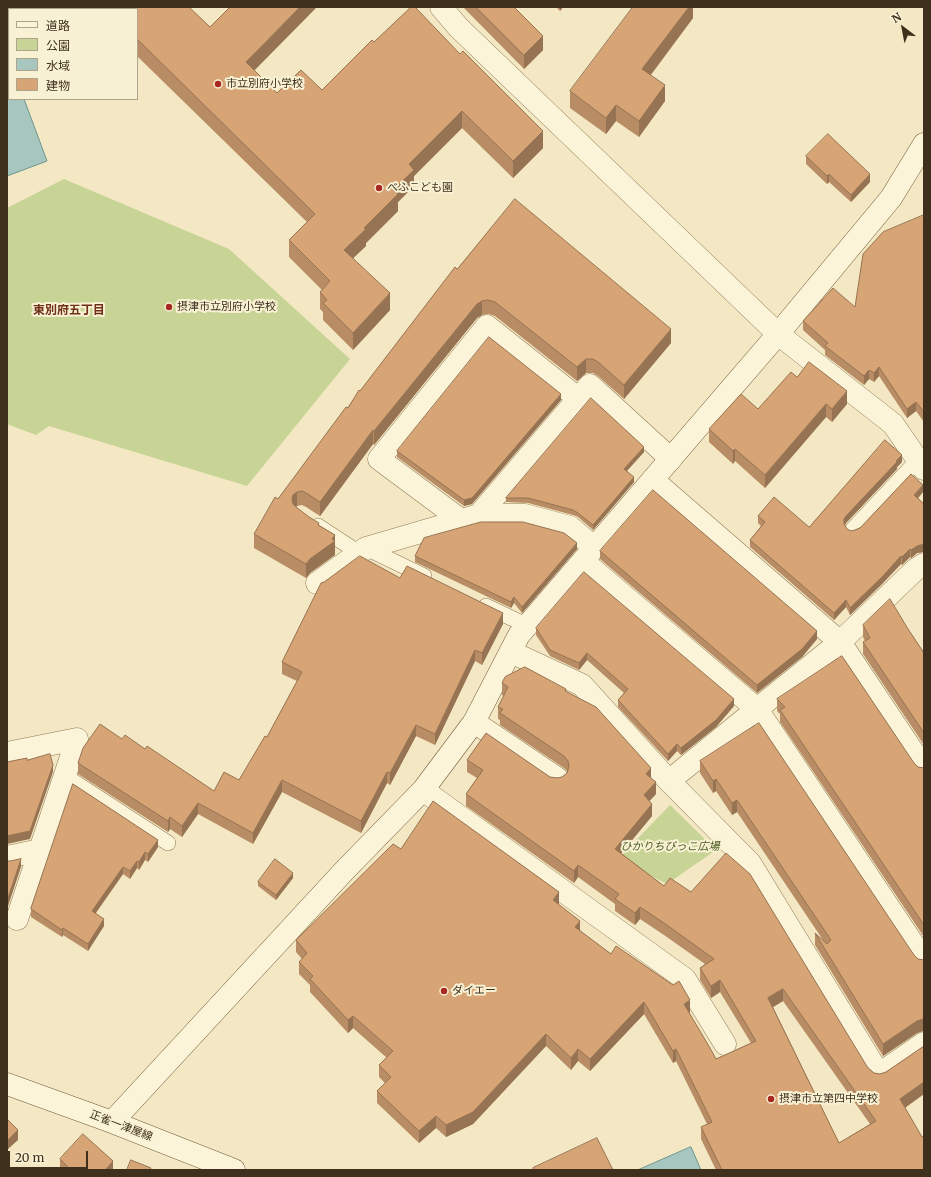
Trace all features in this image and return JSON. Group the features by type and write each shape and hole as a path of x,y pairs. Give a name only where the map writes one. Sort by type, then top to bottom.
{"street":[{"path":"441,7 459,28 778,334 893,424 921,464"},
{"path":"112,1122 344,871 423,790 474,722 519,636 778,334 891,198 924,144"},
{"path":"470,518 379,459 486,326 579,399"},
{"path":"470,518 579,399 590,385 671,459"},
{"path":"653,480 840,642 924,768"},
{"path":"317,583 362,551 470,518 524,515 570,527 589,554 756,709 924,960"},
{"path":"669,782 756,709 840,642 916,569 924,564"},
{"path":"511,652 582,685 669,782 750,863 880,1074 924,1043"},
{"path":"474,722 557,778"},
{"path":"7,753 77,739 17,919"},
{"path":"423,790 685,979 725,1044"},
{"path":"7,857 40,850"},
{"name":"正雀一津屋線","path":"7,1084 112,1122 234,1170"}],"lane":[{"path":"853,529 921,464"},
{"path":"307,518 362,551 436,582"},
{"path":"472,599 528,626"},
{"path":"64,776 168,843"}],"green space":[{"path":"64,179 229,249 350,359 247,486 49,426 36,435 7,424 7,208"},
{"name":"ひかりちびっこ広場","path":"670,805 716,850 667,884 618,859"}],"water":[{"path":"7,69 8,100 24,100 47,161 7,176"},
{"path":"691,1147 701,1170 638,1170"}],"building":[{"path":"189,7 210,27 230,7 300,7 246,62 277,93 301,70 322,90 372,40 374,42 411,7 415,7 460,54 463,51 543,131 513,161 462,111 409,164 414,170 393,190 398,194 364,228 366,229 344,250 390,293 353,333 323,303 327,300 320,292 330,281 289,240 315,214 138,40 138,8 111,8"},
{"path":"476,7 514,7 543,36 524,55"},
{"path":"633,7 689,7 642,69 665,85 639,121 616,105 606,118 570,91"},
{"path":"828,134 870,174 851,195 829,174 827,176 806,156"},
{"path":"515,199 671,329 624,385 593,359 586,359 577,367 495,302 488,300 482,301 477,304 374,431 373,430 320,502 302,491 293,495 293,504 319,523 318,525 335,535 332,539 335,541 310,559 306,564 254,534 275,497 278,499 346,407 348,408 359,390 360,391 455,267 457,269"},
{"path":"924,215 924,412 916,402 907,409 879,367 874,373 869,370 864,376 825,346 828,343 803,321 833,288 855,307 863,254 883,232"},
{"path":"489,337 561,394 472,498 464,500 397,451"},
{"path":"809,362 847,391 832,409 826,404 765,475 735,449 733,451 709,429 741,394 758,409 791,372 797,377"},
{"path":"591,398 644,447 624,469 634,477 593,525 573,510 528,498 506,498"},
{"path":"885,440 902,455 846,516 844,519 844,524 847,529 851,531 860,528 911,474 923,485 914,495 924,504 924,544 911,550 910,549 902,557 901,556 850,608 846,600 834,613 750,540 765,522 758,516 774,497 809,527"},
{"path":"653,490 817,631 802,649 757,685 600,551"},
{"path":"481,522 523,522 564,533 577,543 522,607 514,597 511,602 415,556 424,538"},
{"path":"360,556 400,578 407,566 503,613 482,653 475,650 435,734 416,725 390,773 387,772 361,821 282,780 253,833 198,803 182,826 170,817 168,821 78,763 83,748 100,724 122,739 125,735 145,749 147,746 214,791 224,772 239,780 265,736 267,737 302,672 282,662 321,583"},
{"path":"584,572 734,699 716,720 681,748 677,744 668,754 618,700 628,689 587,653 579,663 550,650 536,628"},
{"path":"890,599 924,653 924,733 863,642 870,638 863,625"},
{"path":"842,656 914,763 918,767 924,768 924,925 780,710 785,707 777,699"},
{"path":"525,667 566,689 565,691 596,707 651,768 646,774 656,782 644,795 652,804 615,849 664,886 670,878 691,892 726,853 750,874 868,1068 874,1073 880,1074 886,1072 924,1046 924,1082 900,1099 922,1137 924,1136 924,1170 722,1170 701,1127 712,1122 676,1049 673,1051 644,1002 590,1059 578,1049 571,1058 546,1034 473,1112 446,1125 436,1116 419,1131 377,1091 391,1077 379,1065 393,1051 353,1016 348,1020 310,979 313,976 299,962 307,953 296,940 393,844 401,849 433,801 559,892 553,900 580,921 575,927 611,954 616,946 673,985 679,981 690,1000 684,1004 716,1059 756,1041 720,980 711,986 700,968 714,959 640,907 635,913 615,899 619,894 578,865 574,871 466,794 483,770 467,760 486,733 550,777 562,777 567,773 569,766 568,761 564,756 500,713 503,709 498,707 508,687 502,683 505,677","holes":["783,989 876,1121 839,1143 768,998"]},
{"path":"759,723 914,955 918,959 924,960 924,1019 917,1021 883,1044 815,933 827,944 831,940 737,800 732,803 716,779 713,781 700,761"},
{"path":"50,754 53,765 30,831 7,836 7,762 27,758 27,760"},
{"path":"73,784 158,840 148,854 145,852 139,862 137,861 130,871 123,867 92,911 104,919 88,944 63,928 62,930 31,909"},
{"path":"21,859 7,901 7,861"},
{"path":"275,859 293,873 276,895 258,882"},
{"path":"7,1119 18,1130 7,1141"},
{"path":"83,1134 113,1161 105,1170 71,1170 60,1159"},
{"path":"597,1138 613,1170 533,1170 533,1168"},
{"path":"131,1160 151,1168 150,1170 127,1170"}],"place":[{"name":"市立別府小学校","path":"218,84"},
{"name":"べふこども園","path":"379,188"},
{"name":"摂津市立別府小学校","path":"169,307"},
{"name":"ダイエー","path":"444,991"},
{"name":"摂津市立第四中学校","path":"771,1099"}],"district":[{"name":"東別府五丁目","path":"69,311"}]}
